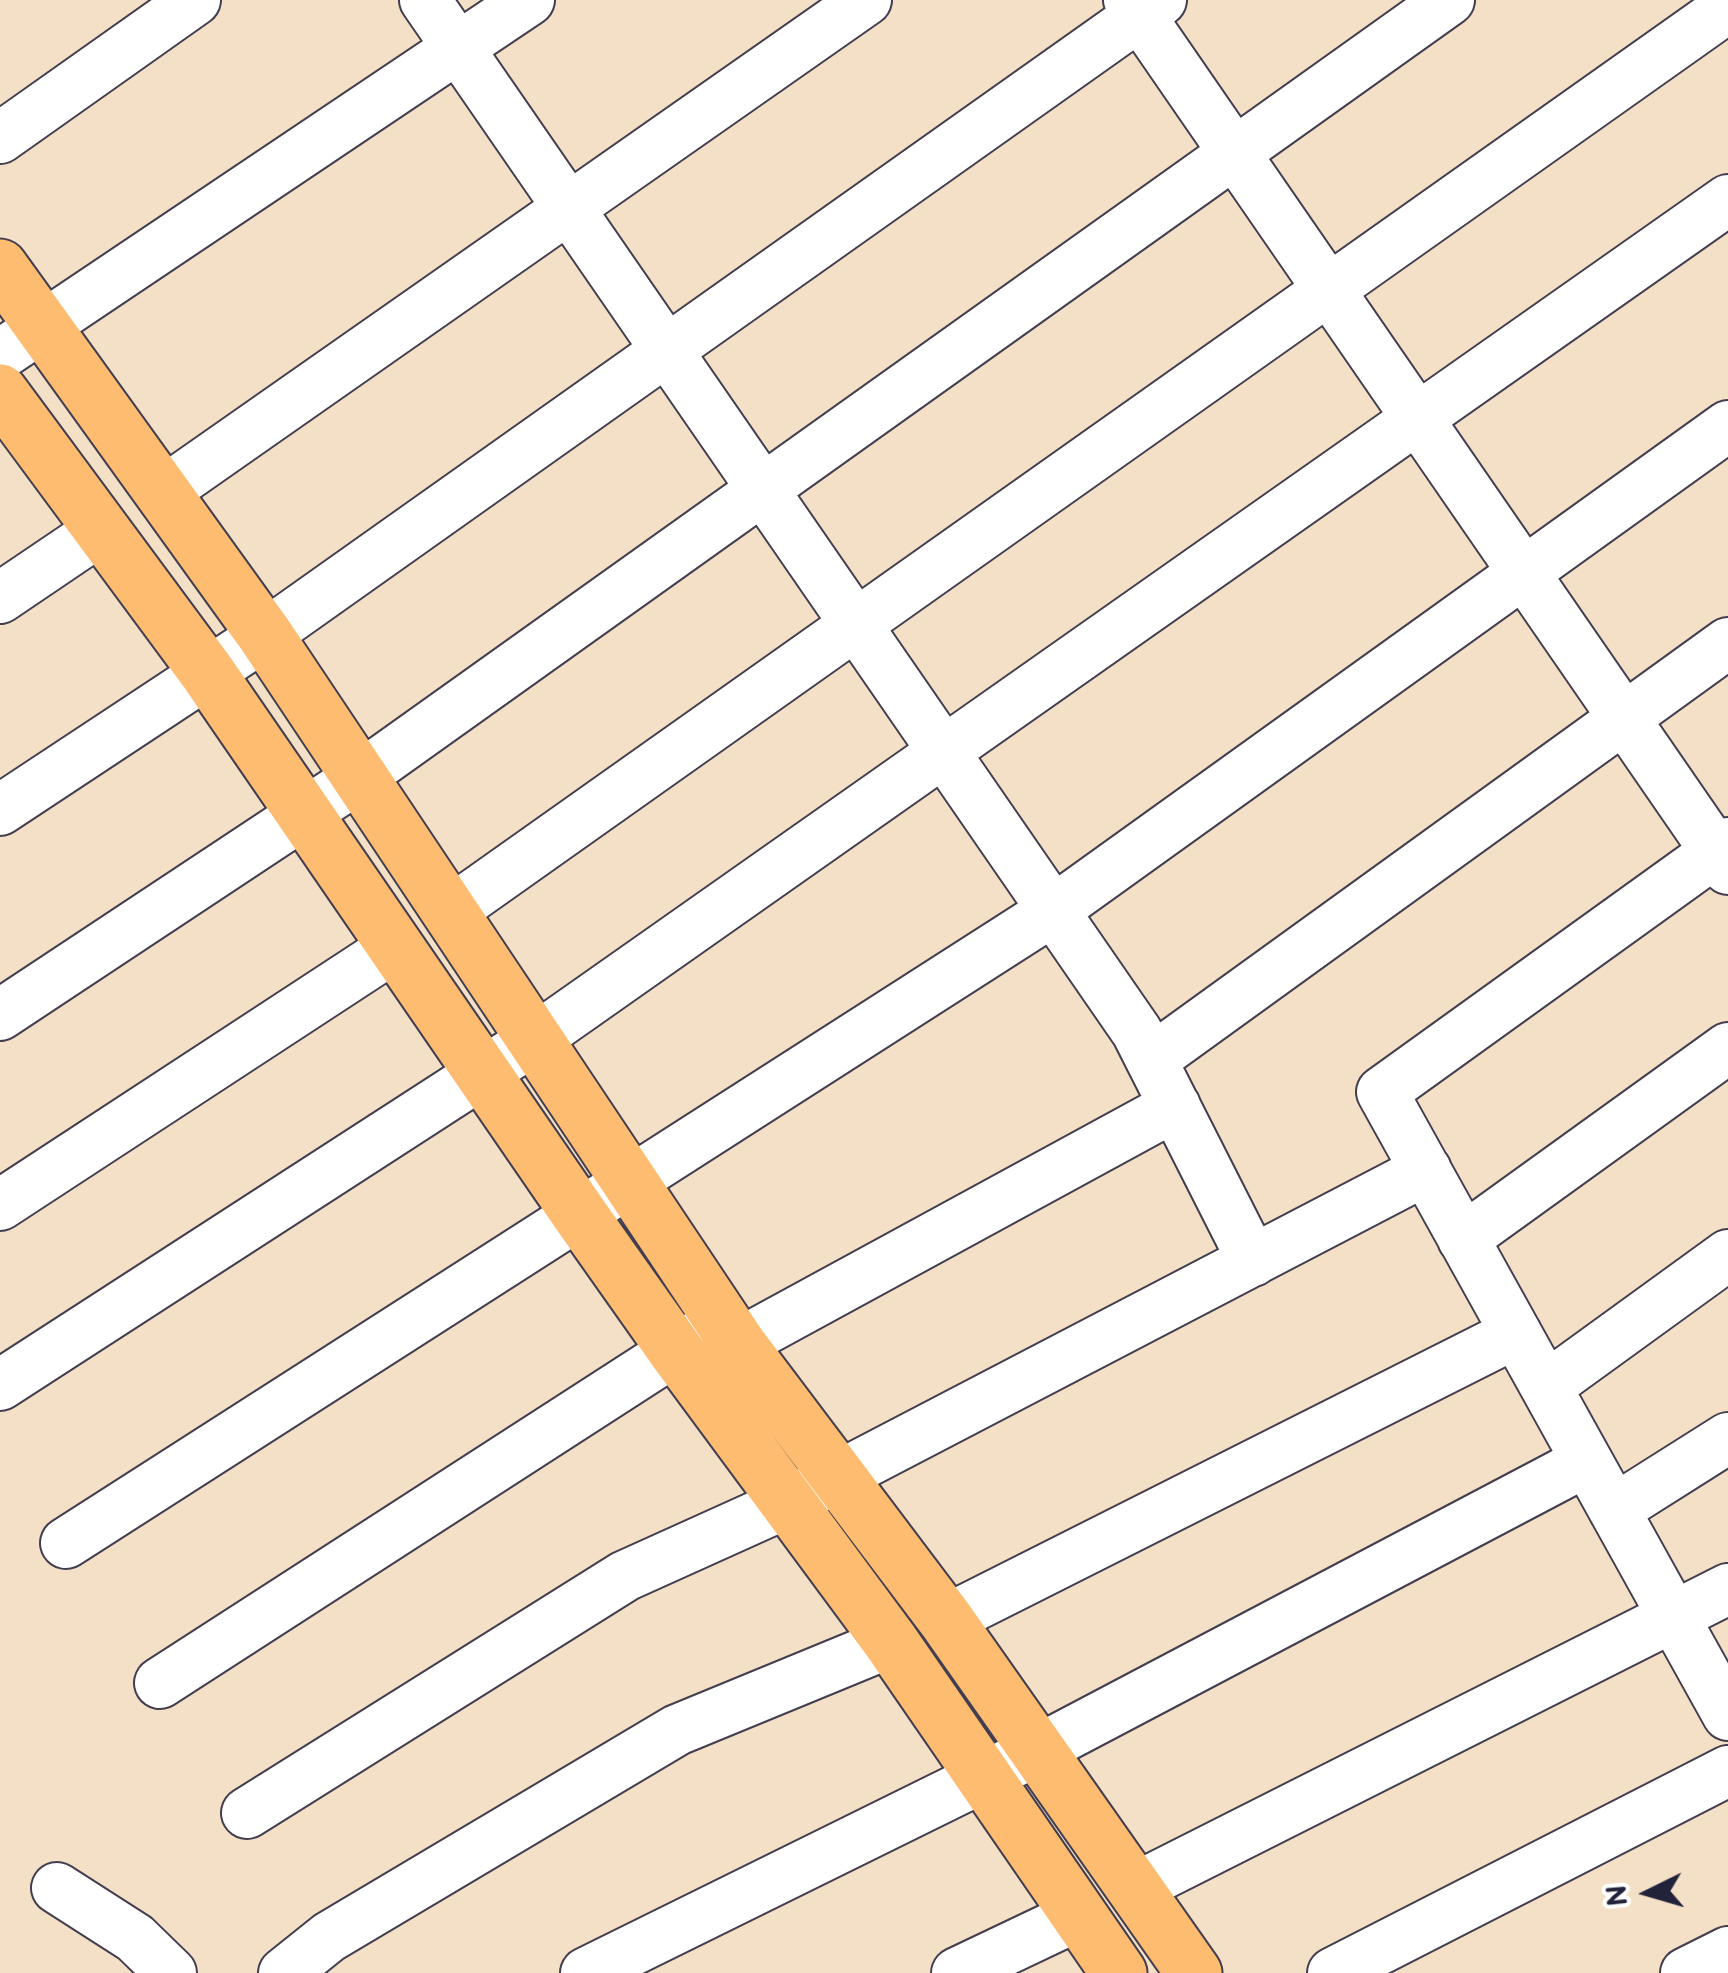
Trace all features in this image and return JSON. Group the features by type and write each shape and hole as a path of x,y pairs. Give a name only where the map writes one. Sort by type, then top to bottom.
{"main road":[{"path":"0,267 22,341 163,492 265,634 730,1332 946,1620 1194,1973"},
{"path":"0,392 208,672 580,1215 891,1642 1119,1973"}],"street":[{"path":"0,138 195,0"},
{"path":"424,0 1137,1032 1253,1261"},
{"path":"22,341 529,0"},
{"path":"163,492 866,0"},
{"path":"0,1015 361,776 1450,0"},
{"path":"0,810 265,634 667,350 1143,5 1234,153 1624,718 1724,855 1382,1092 1728,1715"},
{"path":"451,911 1728,7"},
{"path":"0,1385 535,1039 1728,200"},
{"path":"66,1543 1054,910 1728,426"},
{"path":"0,598 102,529"},
{"path":"1151,1060 1728,643"},
{"path":"0,1205 396,946"},
{"path":"1464,1239 1728,1048"},
{"path":"160,1683 676,1351 730,1332 1175,1106"},
{"path":"247,1813 625,1576 789,1502 1426,1170"},
{"path":"1546,1387 1728,1254"},
{"path":"946,1620 1516,1333"},
{"path":"1614,1510 1728,1438"},
{"path":"586,1973 1038,1750 1587,1461"},
{"path":"1133,1889 1728,1589"},
{"path":"284,1973 329,1938 677,1730 891,1642"},
{"path":"1333,1973 1728,1771"},
{"path":"57,1888 135,1938 171,1973"},
{"path":"958,1973 1080,1915"},
{"path":"1686,1973 1728,1952"}]}
